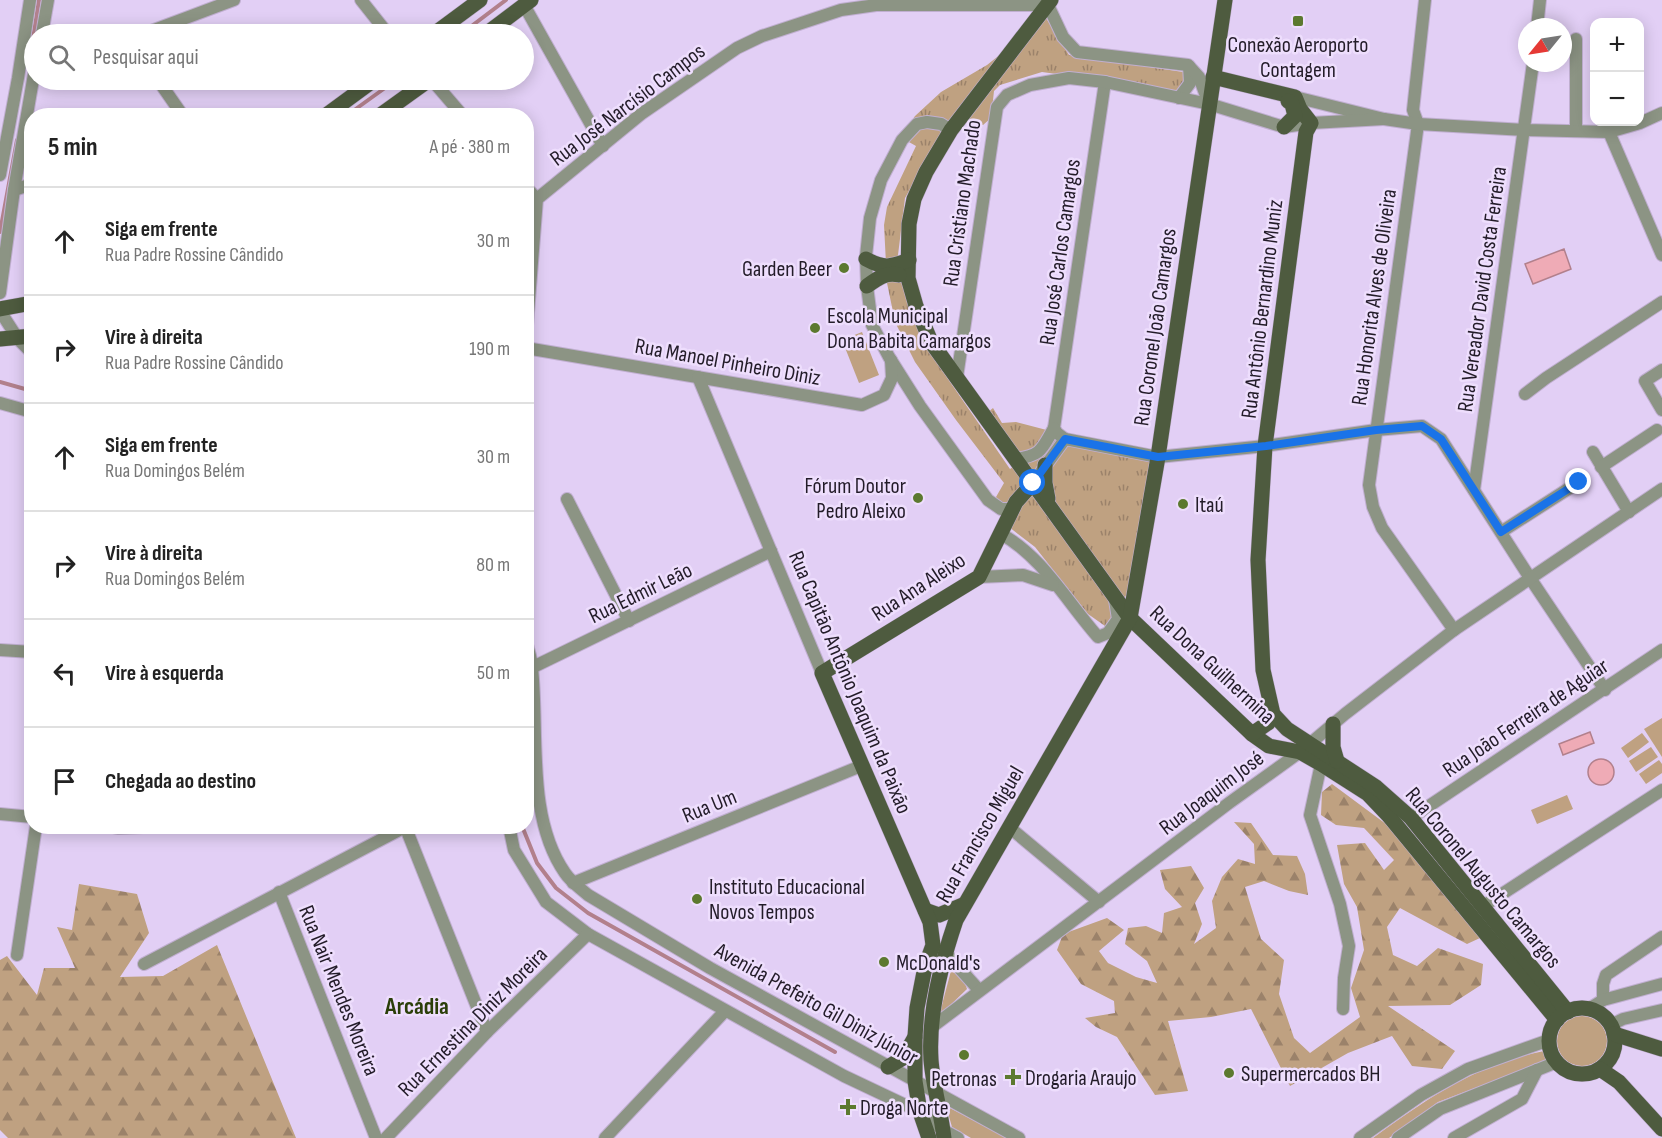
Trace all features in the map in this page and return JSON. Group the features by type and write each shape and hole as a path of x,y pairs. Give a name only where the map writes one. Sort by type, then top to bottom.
{"main road":[{"path":"448,24 480,0"},
{"name":"Rua Coronel João Camargos","path":"1130,618 1158,457 1225,0"},
{"path":"499,24 527,2"},
{"name":"Rua Dona Guilhermina","path":"1043,3 951,130 926,172 914,199 909,224 908,278 915,306 931,342 1130,618 1252,734 1269,746 1305,748"},
{"path":"1213,77 1294,97 1311,123"},
{"path":"336,108 360,90"},
{"path":"390,108 416,90"},
{"path":"1278,93 1292,104 1294,110 1295,116 1284,127"},
{"name":"Rua Antônio Bernardino Muniz","path":"1273,714 1263,670 1258,560 1266,446 1306,132 1311,123"},
{"path":"866,259 878,265 891,267 909,260"},
{"path":"867,286 878,277 890,273 908,278"},
{"path":"0,310 24,305"},
{"path":"0,339 24,338"},
{"path":"1045,465 1048,502"},
{"name":"Rua Ana Aleixo","path":"822,673 980,577 1013,509 1033,483"},
{"name":"Rua Francisco Miguel","path":"929,1138 920,1112 915,1081 917,1008 925,967 939,948 1130,618"},
{"name":"Rua Capitão Antônio Joaquim da Paixão","path":"822,673 925,910 939,948"},
{"path":"1252,734 1268,723 1273,714"},
{"name":"Rua Coronel Augusto Camargos","path":"1273,714 1321,764 1368,794 1562,1016"},
{"path":"1333,724 1333,747 1337,761"},
{"name":"Rua Coronel Augusto Camargos","path":"1305,748 1337,761 1376,787 1411,818 1482,907 1562,1016"},
{"path":"925,910 939,915 963,904"},
{"name":"Rua Francisco Miguel","path":"939,948 940,968 932,1027 931,1060 943,1134"},
{"path":"1619,1082 1612,1055 1612,1029 1604,1016 1589,1009 1574,1009 1562,1016 1551,1030 1549,1040 1551,1051 1563,1068 1573,1073 1584,1074 1600,1069 1612,1055 1656,1047"},
{"path":"1612,1029 1656,1047"},
{"path":"888,1067 903,1058 915,1037"},
{"path":"1600,1069 1619,1082 1662,1130"}],"street":[{"path":"26,24 30,0"},
{"path":"44,24 48,0"},
{"path":"170,24 234,0"},
{"path":"360,0 380,24"},
{"name":"Rua Honorita Alves de Oliveira","path":"1425,0 1413,110 1418,124 1369,485 1372,507 1382,528 1454,630"},
{"path":"1538,18 1540,0"},
{"path":"527,2 603,146"},
{"path":"1043,3 1063,37 1077,52 1189,66 1199,77 1209,104"},
{"name":"Rua José Narcísio Campos","path":"537,199 641,114 737,48 837,5 1043,3"},
{"path":"0,175 24,39"},
{"path":"1576,39 1576,131"},
{"path":"1179,98 1190,83 1189,66"},
{"name":"Rua Vereador David Costa Ferreira","path":"1474,490 1532,72"},
{"path":"18,78 24,76"},
{"name":"Rua Cristiano Machado","path":"957,377 997,107 1006,95 1030,85 1070,78 1105,82"},
{"path":"1105,82 1209,104 1284,127 1311,123 1384,119"},
{"name":"Rua José Carlos Camargos","path":"1016,459 1038,453 1054,428 1105,82"},
{"path":"28,108 31,90"},
{"path":"165,90 177,108"},
{"path":"439,90 456,108"},
{"path":"1294,97 1384,119 1418,124 1525,130 1609,132 1640,123 1662,113"},
{"path":"951,130 941,124 917,123 902,140 881,180 870,218 866,259 872,325 920,406 988,500 1000,508 1013,509"},
{"path":"0,292 24,132"},
{"path":"1609,132 1662,255"},
{"path":"14,190 24,187"},
{"path":"534,196 537,199 534,237"},
{"path":"1525,394 1545,378 1662,302"},
{"path":"0,310 24,337"},
{"name":"Rua Manoel Pinheiro Diniz","path":"534,349 862,405 884,395 892,378 891,359"},
{"path":"1662,370 1645,381 1662,410"},
{"name":"Rua Capitão Antônio Joaquim da Paixão","path":"698,376 822,673"},
{"path":"0,403 24,410"},
{"path":"1054,428 1065,439 1158,457 1422,426 1441,439 1605,690"},
{"path":"1601,467 1657,430"},
{"path":"1033,483 1065,439"},
{"path":"1593,452 1629,512"},
{"path":"1501,532 1579,482"},
{"name":"Rua Joaquim José","path":"932,1027 1305,748 1454,630 1662,489"},
{"path":"567,499 629,621"},
{"path":"1001,534 1032,555 1110,652"},
{"name":"Rua Edmir Leão","path":"534,667 771,551"},
{"path":"980,577 1023,575 1049,582 1057,587"},
{"path":"1098,637 1108,633 1118,619 1115,598"},
{"path":"0,650 24,652"},
{"name":"Rua João Ferreira de Aguiar","path":"1411,818 1662,650"},
{"name":"Avenida Prefeito Gil Diniz Júnior","path":"534,737 538,791 552,850 573,883 588,895 710,968 1019,1138"},
{"path":"1321,764 1310,815 1340,904 1349,946 1344,978 1343,1009"},
{"name":"Rua Um","path":"573,883 861,766"},
{"path":"1482,907 1662,790"},
{"path":"0,814 24,816"},
{"path":"1009,827 1099,902"},
{"path":"17,955 35,834"},
{"path":"144,964 391,834"},
{"path":"408,834 487,1032"},
{"path":"511,834 514,850 546,903 588,934 844,1076 920,1112 943,1134 958,1138"},
{"name":"Rua Nair Mendes Moreira","path":"279,892 376,1138"},
{"name":"Rua Ernestina Diniz Moreira","path":"386,1138 487,1032 588,934"},
{"path":"1603,1000 1606,975 1662,937"},
{"path":"939,948 979,990"},
{"path":"1589,1009 1603,1000 1662,984"},
{"path":"1612,1029 1623,1019 1662,1010"},
{"path":"608,1137 724,1011"},
{"path":"1360,1138 1421,1095 1468,1069 1549,1040"},
{"path":"1398,1138 1440,1109 1557,1062"},
{"path":"1455,1138 1522,1099 1537,1070"}],"green space":[{"path":"1046,18 1069,55 1183,72 1185,82 1181,91 1042,72 1000,85 994,91 991,118 983,125 951,120 905,198 898,255 926,347 1010,469 1023,460 987,413 993,408 1002,423 1016,422 1150,457 1134,584 1105,626 1088,614 1035,547 1009,527 996,497 1004,483 915,362 897,326 887,283 884,225 887,207 916,146 900,137 915,116 941,92 987,65"},
{"path":"862,332 879,375 859,383 842,340"},
{"path":"1662,718 1662,757 1644,729"},
{"path":"1642,733 1649,742 1628,758 1621,748"},
{"path":"1651,747 1658,757 1636,772 1629,761"},
{"path":"1659,760 1662,764 1662,773 1646,784 1639,774"},
{"path":"1332,784 1386,824 1480,938 1467,944 1400,908 1387,927 1393,955 1417,966 1438,948 1483,964 1481,985 1450,1005 1388,1006 1455,1051 1442,1069 1412,1066 1392,1036 1348,1053 1290,1086 1251,1009 1211,1017 1168,1021 1188,1091 1155,1095 1117,1037 1096,1027 1085,1018 1115,1013 1114,1001 1081,984 1057,950 1063,934 1107,918 1124,930 1099,951 1108,963 1136,977 1157,983 1147,961 1125,944 1128,928 1146,926 1162,933 1164,913 1182,907 1165,889 1160,870 1191,866 1204,888 1195,903 1202,924 1194,944 1216,928 1212,901 1222,877 1238,859 1255,864 1254,844 1234,822 1251,823 1273,855 1297,856 1305,874 1308,895 1289,891 1264,881 1245,887 1261,939 1284,960 1279,994 1294,1038 1310,1053 1360,1017 1351,988 1364,950 1357,907 1344,884 1337,845 1365,843 1384,870 1394,860 1364,828 1336,825 1321,815 1322,792"},
{"path":"1567,795 1573,809 1537,824 1531,810"},
{"path":"79,884 137,894 149,933 120,977 163,976 217,945 296,1138 8,1138 0,1130 0,960 7,956 37,995 44,968 75,968 57,927 72,930"},
{"path":"952,967 962,975 967,989 939,1016"},
{"path":"1582,1016 1596,1020 1603,1027 1607,1041 1603,1055 1596,1062 1582,1066 1568,1062 1561,1055 1557,1041 1561,1027 1568,1020"},
{"path":"1544,1051 1549,1064 1515,1073 1438,1102 1389,1138 1373,1138 1433,1096 1474,1074 1519,1057"},
{"path":"946,1106 1007,1138 971,1138 952,1127"}],"shaded area":[{"path":"1564,249 1571,269 1533,284 1525,264"},
{"path":"1590,732 1594,743 1563,755 1559,744"},
{"path":"1601,759 1610,763 1614,772 1610,781 1601,785 1592,781 1588,772 1592,763"}],"waterway":[{"path":"35,24 39,0"},
{"path":"474,24 506,0"},
{"path":"357,108 382,90"},
{"path":"0,232 17,140"},
{"path":"0,382 24,389"},
{"path":"525,834 537,863 556,888 588,913 835,1052"}],"place":[{"name":"Conexão Aeroporto Contagem","path":"1298,21"},
{"name":"Garden Beer","path":"844,268"},
{"name":"Escola Municipal Dona Babita Camargos","path":"815,328"},
{"name":"Fórum Doutor Pedro Aleixo","path":"918,498"},
{"name":"Itaú","path":"1183,504"},
{"name":"Instituto Educacional Novos Tempos","path":"697,899"},
{"name":"McDonald's","path":"884,962"},
{"name":"Petronas","path":"964,1055"},
{"name":"Supermercados BH","path":"1229,1073"},
{"name":"Drogaria Araujo","path":"1013,1077"},
{"name":"Droga Norte","path":"848,1107"}],"district":[{"name":"Arcádia","path":"417,1006"}],"route":[{"path":"1033,483 1065,439 1158,457 1422,426 1441,439 1501,532 1579,482"}]}
